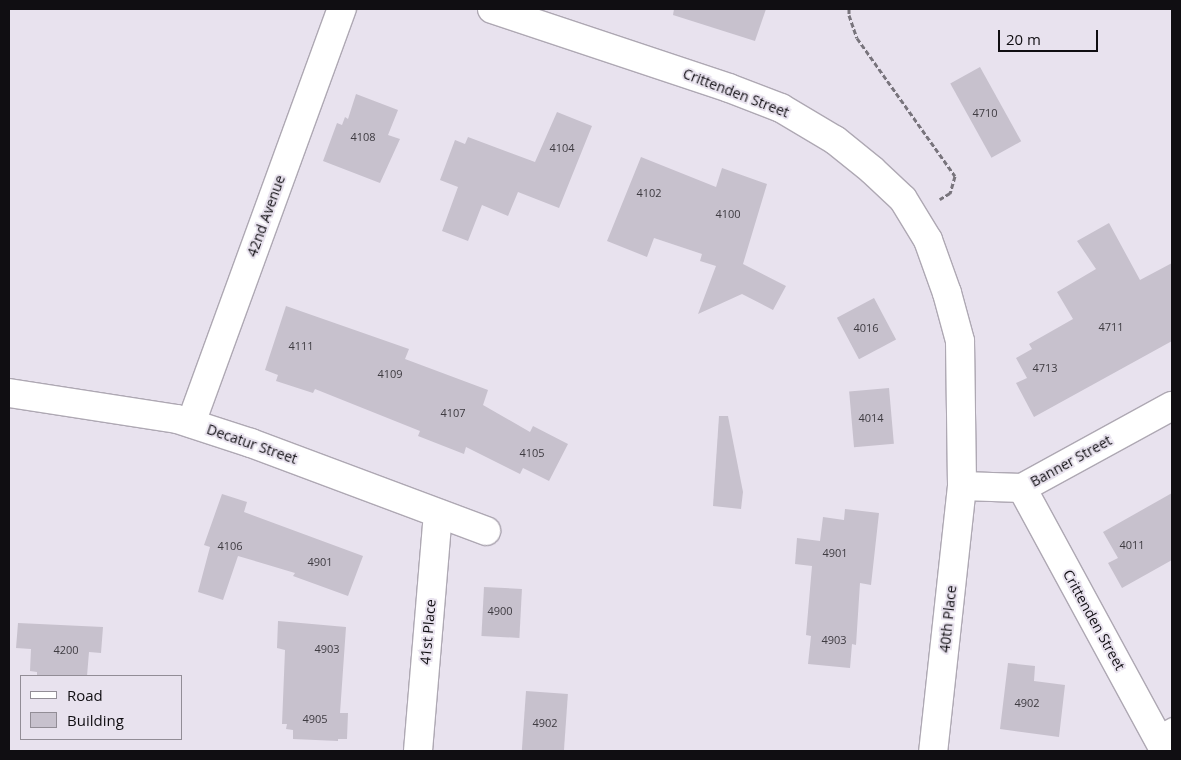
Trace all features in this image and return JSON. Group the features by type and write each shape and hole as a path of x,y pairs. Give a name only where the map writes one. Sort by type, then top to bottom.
{"street":[{"name":"42nd Avenue","path":"191,423 342,9"},
{"name":"Crittenden Street","path":"492,9 730,88 782,108 835,140 872,170 903,199 928,240 947,293 960,341 962,486"},
{"name":"Decatur Street","path":"9,393 177,419 191,423 251,443 438,514 486,530"},
{"name":"Banner Street","path":"962,486 1022,488 1172,406"},
{"name":"40th Place","path":"933,751 962,486"},
{"name":"Crittenden Street","path":"1022,488 1165,737"},
{"name":"41st Place","path":"418,751 438,514"}],"path":[{"path":"849,9 849,15 857,38 955,176 950,193 912,215"}],"building":[{"path":"674,9 766,9 755,41 673,15"},
{"path":"980,67 1021,141 991,158 950,83"},
{"path":"356,94 398,110 388,135 400,139 380,183 323,161 337,123 342,125 345,117 348,119"},
{"path":"557,112 592,126 559,208 518,192 508,216 482,205 468,241 442,231 458,187 440,180 455,140 465,144 468,137 535,162"},
{"path":"641,157 716,187 722,168 767,184 743,264 786,286 773,310 742,294 698,314 716,266 700,261 702,254 654,238 647,257 607,241"},
{"path":"1109,223 1140,280 1172,263 1172,341 1034,417 1016,383 1027,378 1016,358 1032,349 1029,344 1073,319 1057,292 1096,269 1077,241"},
{"path":"874,298 896,339 859,359 837,318"},
{"path":"286,306 409,349 405,359 488,390 483,405 530,432 533,426 568,444 549,481 523,468 520,474 466,447 464,454 418,436 420,431 315,389 313,393 276,381 278,375 265,370"},
{"path":"889,388 894,444 854,447 849,391"},
{"path":"719,416 728,416 743,492 741,509 713,506"},
{"path":"1172,493 1172,560 1122,588 1108,563 1118,558 1103,532"},
{"path":"222,494 247,502 244,512 363,556 348,596 293,576 295,573 238,556 223,600 198,592 210,547 204,545"},
{"path":"845,509 879,513 871,585 860,583 856,645 852,644 850,668 808,664 811,636 806,635 812,566 795,564 797,538 820,541 823,517 844,520"},
{"path":"484,587 522,589 519,638 481,636"},
{"path":"278,621 346,627 340,713 348,713 347,739 338,739 338,741 293,739 293,730 286,729 287,724 282,724 285,650 277,648"},
{"path":"18,623 103,627 101,653 89,652 87,675 37,675 37,672 30,671 31,649 16,648"},
{"path":"1008,663 1035,666 1034,681 1065,685 1059,737 1000,729"},
{"path":"526,691 568,694 564,751 522,751"}]}
